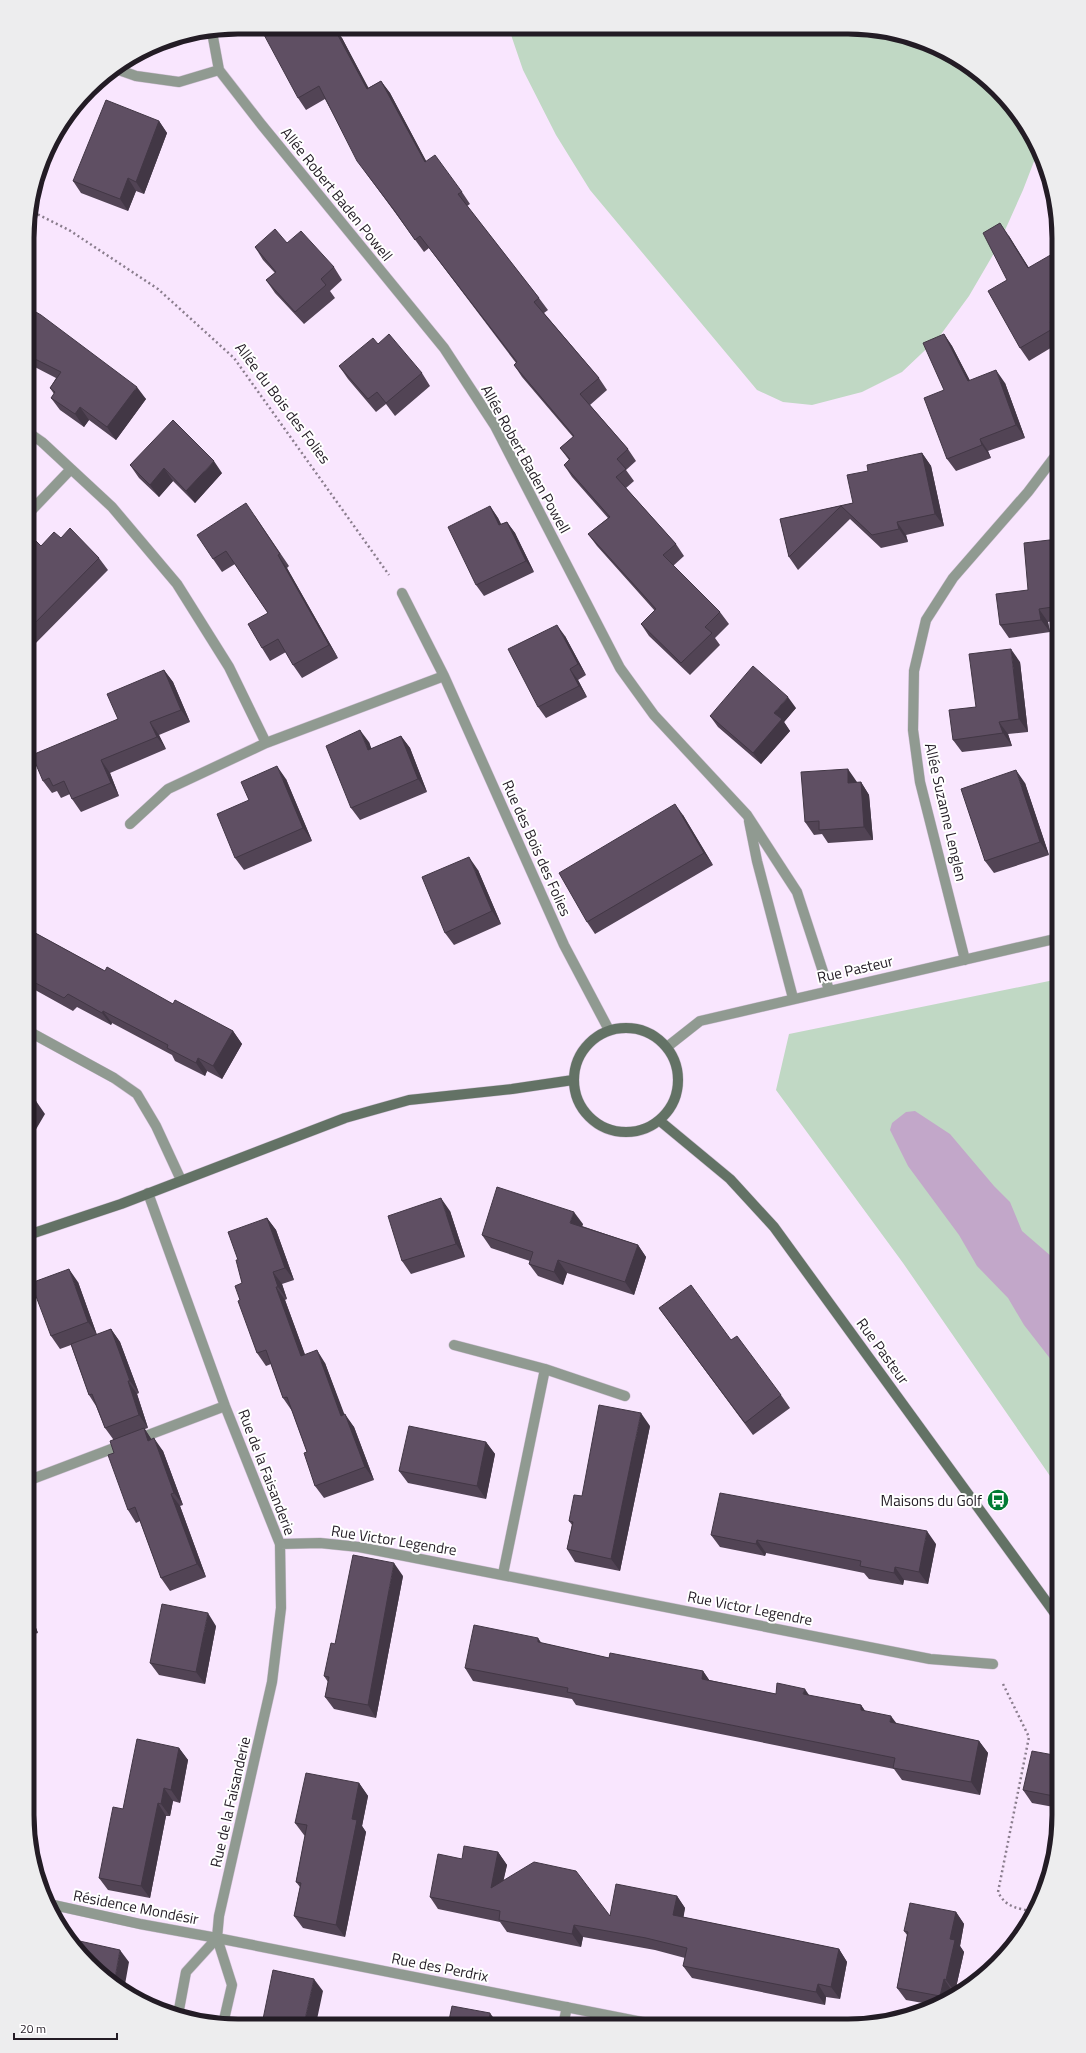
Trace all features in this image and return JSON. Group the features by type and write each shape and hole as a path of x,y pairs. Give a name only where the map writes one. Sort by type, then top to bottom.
{"street":[{"name":"Allée Robert Baden Powell","path":"213,36 219,70 266,130 444,348 494,426 620,668 654,715 747,815 797,892 829,990"},
{"path":"121,70 136,76 179,82 219,70"},
{"path":"34,437 42,442 112,507 177,584 229,667 266,744"},
{"name":"Allée Suzanne Lenglen","path":"965,960 920,782 912,730 914,671 926,620 953,578 1028,492 1052,461"},
{"path":"34,508 71,469"},
{"name":"Rue des Bois des Folies","path":"402,593 444,676 564,945 609,1030"},
{"path":"130,824 168,789 266,744 444,676"},
{"path":"747,815 757,862 793,998"},
{"name":"Rue Pasteur","path":"667,1047 700,1020 1052,940"},
{"path":"627,1027 653,1035 667,1047 676,1064 679,1083 672,1107 660,1121 651,1128 633,1133 611,1131 594,1122 585,1114 576,1098 573,1080 576,1063 585,1047 593,1039 609,1030 627,1027"},
{"path":"34,1035 114,1078 137,1094 156,1126 181,1180"},
{"path":"34,1233 148,1193 345,1118 409,1100 512,1089 573,1080"},
{"name":"Rue Pasteur","path":"660,1121 730,1179 774,1227 1052,1609"},
{"name":"Rue de la Faisanderie","path":"148,1193 225,1406 280,1544 281,1608 272,1682 219,1916 217,1938 232,1984 224,2019"},
{"path":"454,1345 545,1369 625,1396"},
{"path":"503,1574 545,1369"},
{"path":"34,1478 225,1406"},
{"name":"Rue Victor Legendre","path":"280,1544 320,1543 359,1547 503,1574 930,1659 993,1664"},
{"name":"Résidence Mondésir","path":"55,1905 140,1924 217,1938"},
{"path":"179,2010 186,1972 217,1938"},
{"name":"Rue des Perdrix","path":"217,1938 624,2019"},
{"path":"565,2019 567,2007"}],"path":[{"name":"Allée du Bois des Folies","path":"36,213 69,230 158,289 234,358 402,593"},
{"path":"993,1664 1029,1737 998,1892 1003,1901 1012,1906 1028,1910"}],"green space":[{"path":"511,34 862,34 888,38 926,49 962,68 972,76 1001,103 1018,124 1036,157 1023,190 997,248 969,296 939,337 902,372 862,392 812,405 783,402 757,390 590,190 556,135 523,70"},
{"path":"1052,980 1052,1479 903,1263 776,1090 789,1034"}],"shaded area":[{"path":"915,1111 950,1134 994,1186 1010,1202 1022,1231 1052,1257 1052,1361 1024,1325 1008,1298 977,1266 959,1235 908,1166 890,1130 892,1123 906,1112"}],"building":[{"path":"264,34 337,34 367,89 381,81 425,162 435,155 462,192 458,194 539,298 534,302 599,378 580,394 628,449 617,459 626,469 616,477 676,544 663,555 720,612 705,627 712,633 681,663 641,624 656,609 588,534 610,517 564,465 570,459 560,448 574,436 514,365 517,362 420,236 415,240 357,161 319,86 298,98"},
{"path":"106,100 159,121 136,182 128,178 120,199 73,181"},
{"path":"1000,223 1028,268 1052,254 1052,321 1050,322 1052,329 1020,348 988,291 1007,280 983,233"},
{"path":"275,229 287,243 301,231 334,267 321,279 326,285 295,312 266,280 276,272 255,247"},
{"path":"34,311 137,387 107,427 80,407 75,414 51,398 55,392 50,388 61,372 34,358"},
{"path":"389,334 422,373 386,403 377,392 368,399 339,366 373,338 378,344"},
{"path":"944,334 968,381 996,370 1016,425 980,439 982,445 947,459 924,398 944,390 923,343"},
{"path":"173,420 214,461 186,491 164,468 150,485 130,465"},
{"path":"922,453 935,514 897,522 899,529 872,535 841,506 789,557 780,519 853,503 847,475 868,471 867,465"},
{"path":"246,503 280,554 278,555 329,645 293,665 278,639 262,648 248,624 268,613 226,551 213,559 197,535"},
{"path":"490,506 499,525 507,522 526,561 476,585 448,527"},
{"path":"70,528 99,558 34,624 34,539 41,546 54,532 61,538"},
{"path":"1052,540 1052,607 1039,609 1041,620 1000,625 996,594 1028,590 1024,543"},
{"path":"557,625 578,664 570,669 579,686 538,707 508,649"},
{"path":"1011,649 1019,719 999,722 1003,733 953,740 949,710 976,707 969,654"},
{"path":"753,666 788,697 774,713 782,719 753,753 710,716"},
{"path":"164,670 181,710 150,722 157,737 101,760 111,783 72,799 64,781 53,786 49,778 43,781 34,760 34,754 118,719 107,694"},
{"path":"360,730 368,750 401,736 418,779 351,808 326,746"},
{"path":"277,766 303,828 235,858 217,814 249,800 241,782"},
{"path":"848,769 848,783 861,782 864,827 819,830 819,821 805,822 801,772"},
{"path":"1016,770 1040,842 985,861 961,789"},
{"path":"675,804 704,853 587,922 559,873"},
{"path":"469,857 492,911 445,933 422,877"},
{"path":"34,932 105,971 107,967 173,1004 175,1000 233,1031 213,1066 198,1058 196,1063 167,1048 168,1045 103,1011 102,1013 68,994 64,998 34,982"},
{"path":"497,1187 574,1212 570,1223 638,1245 625,1282 558,1260 554,1272 529,1264 533,1252 482,1235"},
{"path":"441,1198 456,1244 402,1261 388,1216"},
{"path":"267,1218 285,1268 273,1272 278,1287 276,1287 301,1356 317,1350 341,1416 345,1414 365,1467 315,1486 304,1453 307,1452 287,1397 283,1398 266,1350 257,1353 238,1301 240,1300 235,1286 242,1283 236,1260 238,1260 228,1232"},
{"path":"69,1269 88,1322 51,1336 34,1291 34,1282"},
{"path":"691,1285 731,1340 737,1336 781,1395 745,1423 659,1308"},
{"path":"111,1329 130,1381 128,1381 139,1415 105,1428 92,1394 89,1395 71,1344"},
{"path":"599,1405 641,1413 611,1559 567,1549 573,1522 569,1521 574,1495 582,1496"},
{"path":"409,1426 486,1442 477,1486 399,1471"},
{"path":"144,1428 148,1441 154,1438 174,1493 171,1494 197,1564 161,1578 135,1507 128,1510 108,1455 114,1453 110,1441"},
{"path":"720,1493 927,1531 919,1572 895,1567 894,1573 860,1566 861,1561 757,1540 756,1544 711,1535"},
{"path":"353,1555 394,1563 368,1705 325,1697 329,1677 324,1676 331,1643 335,1644"},
{"path":"162,1604 208,1613 196,1672 150,1663"},
{"path":"474,1625 538,1638 538,1642 609,1658 610,1653 703,1671 702,1679 776,1694 777,1683 805,1689 803,1694 861,1705 861,1710 891,1716 890,1722 979,1741 971,1782 893,1768 895,1758 567,1692 568,1688 465,1668"},
{"path":"137,1739 179,1748 171,1790 164,1788 161,1804 158,1803 141,1886 99,1878 113,1807 123,1809"},
{"path":"1032,1751 1052,1755 1052,1796 1023,1790"},
{"path":"306,1773 359,1783 352,1819 357,1820 336,1925 294,1916 301,1883 296,1882 307,1825 295,1823"},
{"path":"464,1846 498,1852 491,1888 534,1862 576,1871 610,1916 616,1884 677,1896 673,1915 839,1949 831,1987 818,1984 816,1992 683,1966 687,1948 646,1938 574,1925 572,1934 499,1920 500,1911 430,1897 438,1854 462,1859"},
{"path":"910,1903 956,1912 950,1939 955,1940 946,1980 944,1979 940,1996 897,1988 908,1932 904,1931"},
{"path":"77,1940 120,1950 115,1978 103,1968"},
{"path":"273,1970 314,1979 305,2019 263,2019"},
{"path":"452,2006 490,2013 489,2019 449,2019"}],"place":[{"name":"Maisons du Golf","path":"998,1500"}]}
